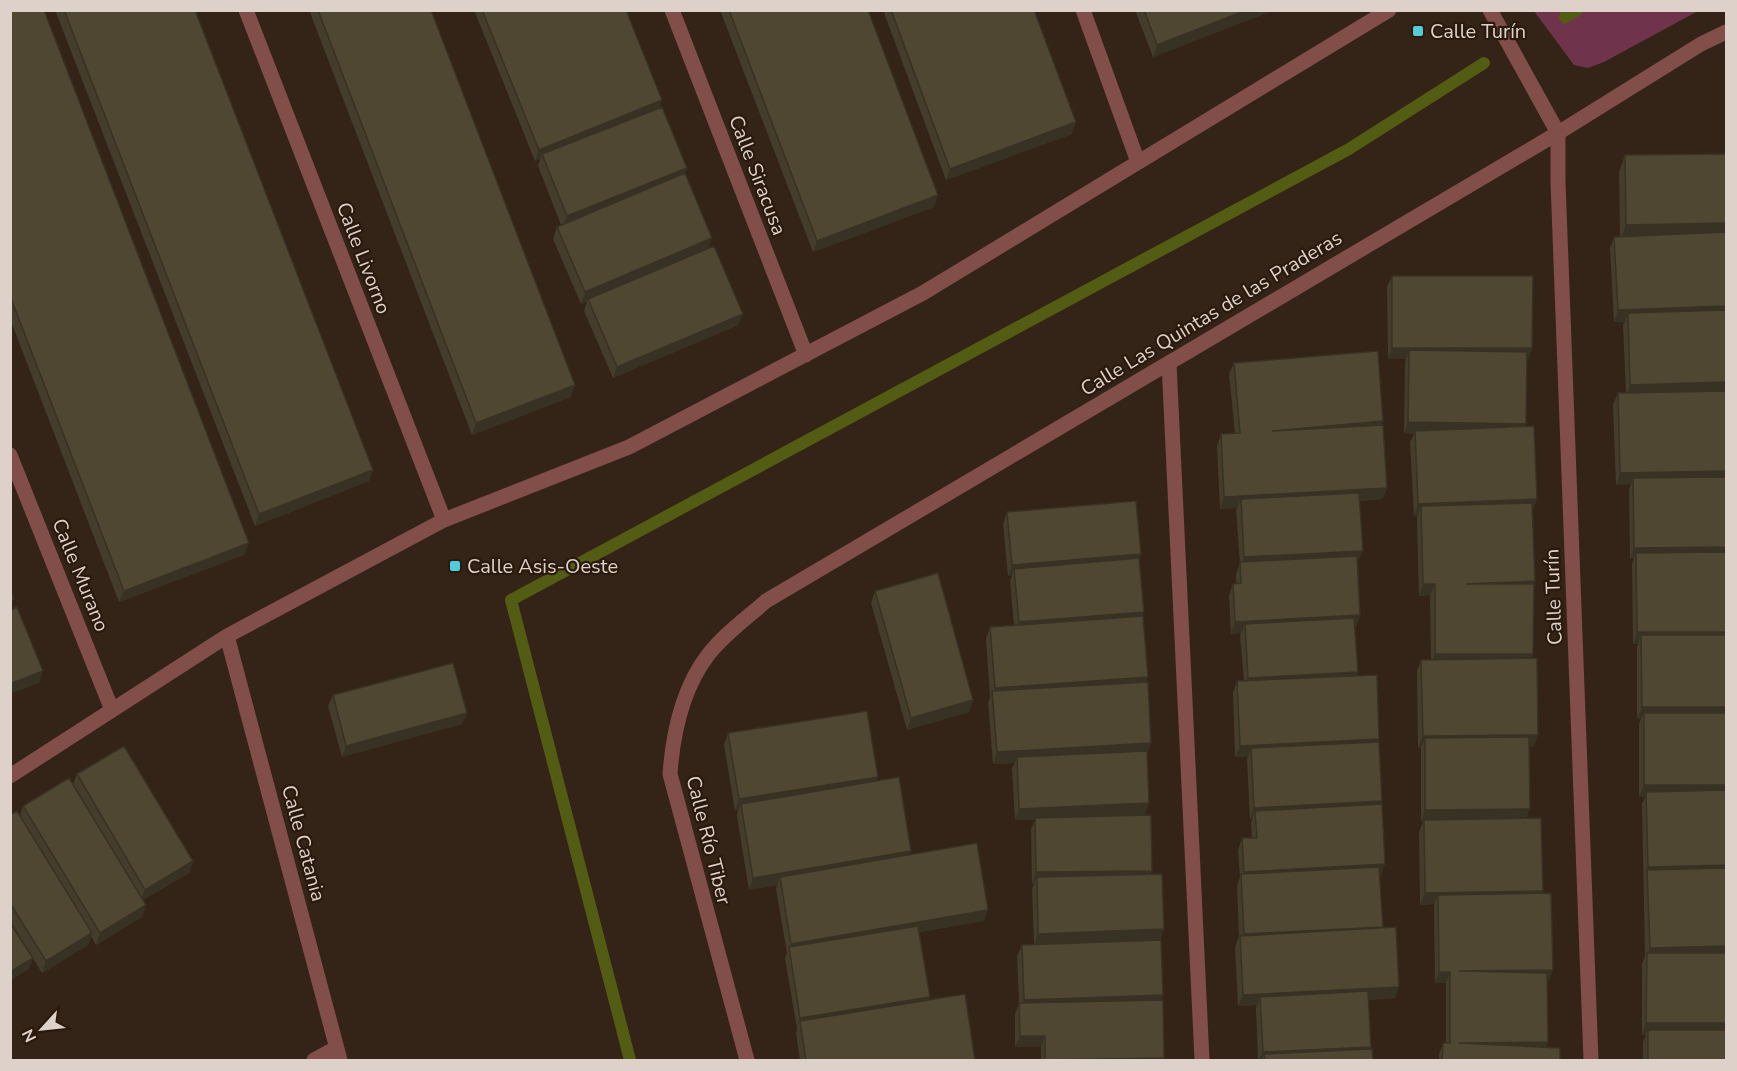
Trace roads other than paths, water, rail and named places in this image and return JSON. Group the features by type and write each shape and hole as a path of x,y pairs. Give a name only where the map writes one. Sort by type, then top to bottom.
{"street":[{"name":"Calle Livorno","path":"246,10 444,520"},
{"name":"Calle Siracusa","path":"672,10 806,355"},
{"path":"1083,10 1138,162"},
{"path":"10,776 227,636 444,520 629,447 923,293 1389,10"},
{"path":"1490,10 1558,133"},
{"name":"Calle Las Quintas de las Praderas","path":"723,638 766,601 1558,133 1701,44 1726,32"},
{"name":"Calle Turín","path":"1558,133 1591,1060"},
{"path":"1169,363 1202,1060"},
{"name":"Calle Murano","path":"10,455 112,710"},
{"name":"Calle Catania","path":"227,636 338,1054"},
{"name":"Calle Río Tiber","path":"723,638 697,670 686,693 672,745 670,774 747,1060"},
{"path":"314,1060 338,1054"}],"waterway":[{"path":"1565,17 1577,10"},
{"path":"630,1060 511,600 1349,149 1484,63"}],"place":[{"name":"Calle Turín","path":"1418,31"},
{"name":"Calle Asis-Oeste","path":"455,566"}]}
